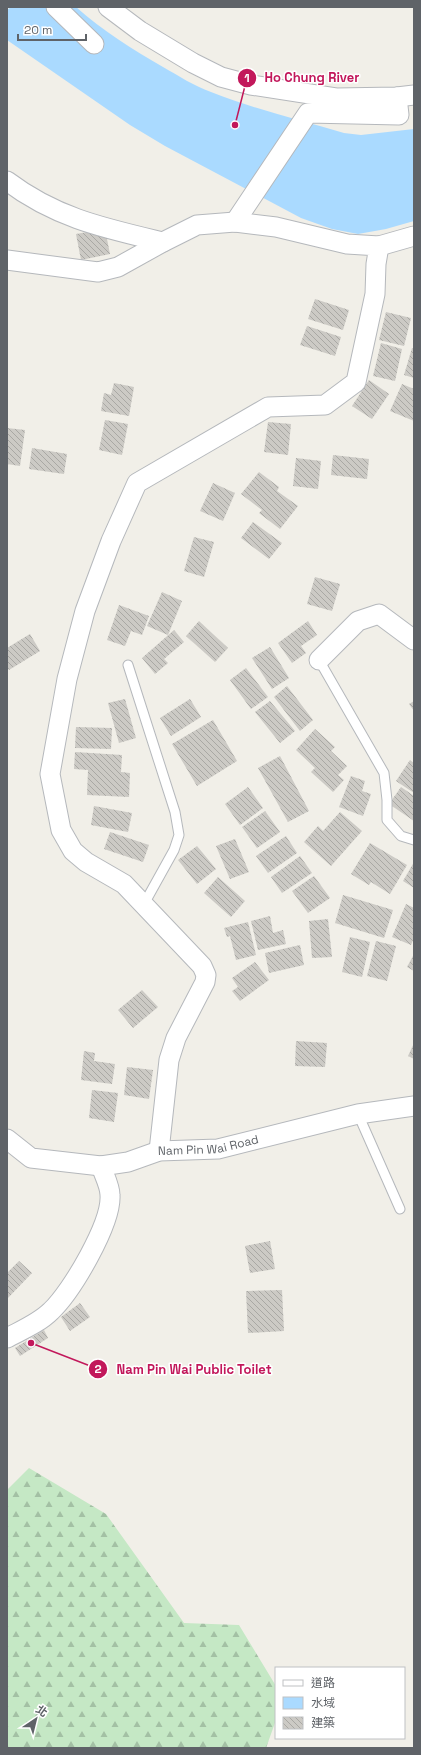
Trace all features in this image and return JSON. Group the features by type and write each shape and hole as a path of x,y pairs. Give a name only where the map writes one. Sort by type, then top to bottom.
{"street":[{"path":"56,7 94,44"},
{"path":"108,7 140,31 193,63 221,77 251,85 312,96 336,98 405,96 399,115 308,113 235,222"},
{"path":"7,181 23,193 56,211 92,224 163,242"},
{"path":"7,260 98,272 118,267 197,225 235,222 276,227 347,244 380,246 414,236"},
{"path":"159,1151 169,1060 176,1038 205,982 206,975 202,966 124,884 86,862 73,851 60,830 50,774 67,679 85,611 111,541 137,483 268,407 325,405 356,382 375,294 376,264 380,246"},
{"path":"319,660 358,621 379,614 414,640"},
{"name":"Nam Pin Wai Road","path":"7,1139 31,1158 101,1166 128,1162 159,1151 218,1149 358,1114 414,1106"},
{"path":"7,1338 37,1322 51,1311 68,1290 91,1252 106,1219 110,1195 101,1166"}],"lane":[{"path":"319,660 384,772 387,800 387,820 401,836 414,840"},
{"path":"128,665 175,812 179,835 168,862 144,904"},
{"path":"358,1114 400,1209"}],"green space":[{"path":"29,1468 106,1514 184,1623 239,1625 275,1684 275,1723 266,1748 7,1748 7,1490"}],"water":[{"path":"11,7 44,7 49,10 76,7 118,39 187,81 211,92 260,109 344,133 361,135 414,129 414,221 386,229 358,234 332,229 301,218 165,146 130,125 7,40 7,10"}],"building":[{"path":"105,229 110,254 81,260 76,234"},
{"path":"315,299 349,310 343,330 308,319"},
{"path":"386,312 411,318 404,346 379,340"},
{"path":"307,326 341,337 335,356 300,345"},
{"path":"381,343 402,349 395,381 373,376"},
{"path":"412,348 414,348 414,378 404,375"},
{"path":"369,380 389,394 372,419 352,406"},
{"path":"114,383 134,387 129,416 101,411 104,393 111,395"},
{"path":"402,384 414,389 414,421 390,411"},
{"path":"105,420 128,424 122,455 99,450"},
{"path":"268,422 291,424 288,455 264,452"},
{"path":"7,428 25,430 20,466 7,464"},
{"path":"32,448 67,454 64,474 29,469"},
{"path":"333,455 369,459 367,479 331,475"},
{"path":"296,458 321,461 318,489 293,486"},
{"path":"259,472 279,487 277,491 298,506 280,529 259,513 262,510 241,494"},
{"path":"213,483 235,493 223,521 200,511"},
{"path":"253,522 282,543 269,559 241,538"},
{"path":"194,537 214,542 204,577 184,571"},
{"path":"315,577 340,584 332,611 307,604"},
{"path":"162,592 182,601 168,635 147,626"},
{"path":"119,605 149,616 142,635 131,631 125,646 107,640"},
{"path":"199,621 228,648 215,662 186,636"},
{"path":"308,621 317,635 301,646 306,653 292,663 278,643"},
{"path":"174,630 184,642 164,659 168,663 155,674 142,658"},
{"path":"30,634 40,651 9,670 7,667 7,648"},
{"path":"270,647 289,678 272,689 252,658"},
{"path":"246,668 268,697 251,709 230,680"},
{"path":"287,686 313,720 300,731 274,697"},
{"path":"125,699 136,738 119,743 108,703"},
{"path":"190,699 201,717 171,736 160,718"},
{"path":"270,701 295,731 280,743 255,712"},
{"path":"414,701 414,711 409,704"},
{"path":"213,720 237,761 197,786 172,744"},
{"path":"76,727 112,728 111,749 75,748"},
{"path":"315,729 335,747 331,751 347,766 338,775 344,780 333,792 311,772 315,768 296,750"},
{"path":"75,752 122,755 121,772 130,773 129,797 87,795 88,770 74,769"},
{"path":"280,756 309,811 288,822 258,768"},
{"path":"410,760 414,763 414,793 396,781"},
{"path":"351,776 365,781 362,791 371,794 363,816 339,807"},
{"path":"248,787 263,808 240,825 225,804"},
{"path":"401,787 414,796 414,821 389,804"},
{"path":"94,806 132,813 128,832 91,825"},
{"path":"265,811 280,832 257,848 242,827"},
{"path":"340,812 362,831 331,866 304,842 318,826 323,831"},
{"path":"110,832 149,845 143,862 104,849"},
{"path":"286,836 297,853 268,873 256,856"},
{"path":"235,839 249,872 230,879 216,846"},
{"path":"370,843 407,865 390,894 371,882 369,885 351,874"},
{"path":"197,846 216,869 197,884 178,860"},
{"path":"300,856 312,873 282,893 271,877"},
{"path":"414,862 414,888 403,881"},
{"path":"314,876 330,898 308,913 292,891"},
{"path":"218,877 245,901 231,917 204,893"},
{"path":"343,895 393,910 384,938 335,923"},
{"path":"406,904 414,908 414,938 411,945 392,937"},
{"path":"270,916 273,933 283,930 286,944 258,950 251,921"},
{"path":"328,919 332,957 312,958 309,921"},
{"path":"248,922 256,955 236,960 230,936 227,937 224,928"},
{"path":"350,937 370,942 362,977 342,972"},
{"path":"376,941 396,946 387,981 367,976"},
{"path":"300,945 304,965 269,973 265,953"},
{"path":"414,954 414,971 407,967"},
{"path":"255,962 269,980 240,1001 232,991 238,987 232,978"},
{"path":"142,990 158,1007 133,1028 118,1010"},
{"path":"296,1041 327,1043 325,1067 295,1066"},
{"path":"414,1043 414,1059 408,1056"},
{"path":"84,1051 95,1053 94,1061 115,1064 112,1084 81,1080"},
{"path":"127,1067 153,1070 149,1099 124,1095"},
{"path":"92,1090 118,1093 114,1122 89,1118"},
{"path":"270,1241 275,1269 250,1273 245,1246"},
{"path":"19,1261 32,1273 7,1299 7,1273"},
{"path":"282,1290 284,1331 248,1333 246,1291"},
{"path":"80,1303 90,1317 70,1331 61,1317"},
{"path":"44,1330 48,1338 20,1356 15,1348"}],"place":[{"name":"Ho Chung River","path":"235,125"},
{"name":"Nam Pin Wai Public Toilet","path":"31,1343"}]}
